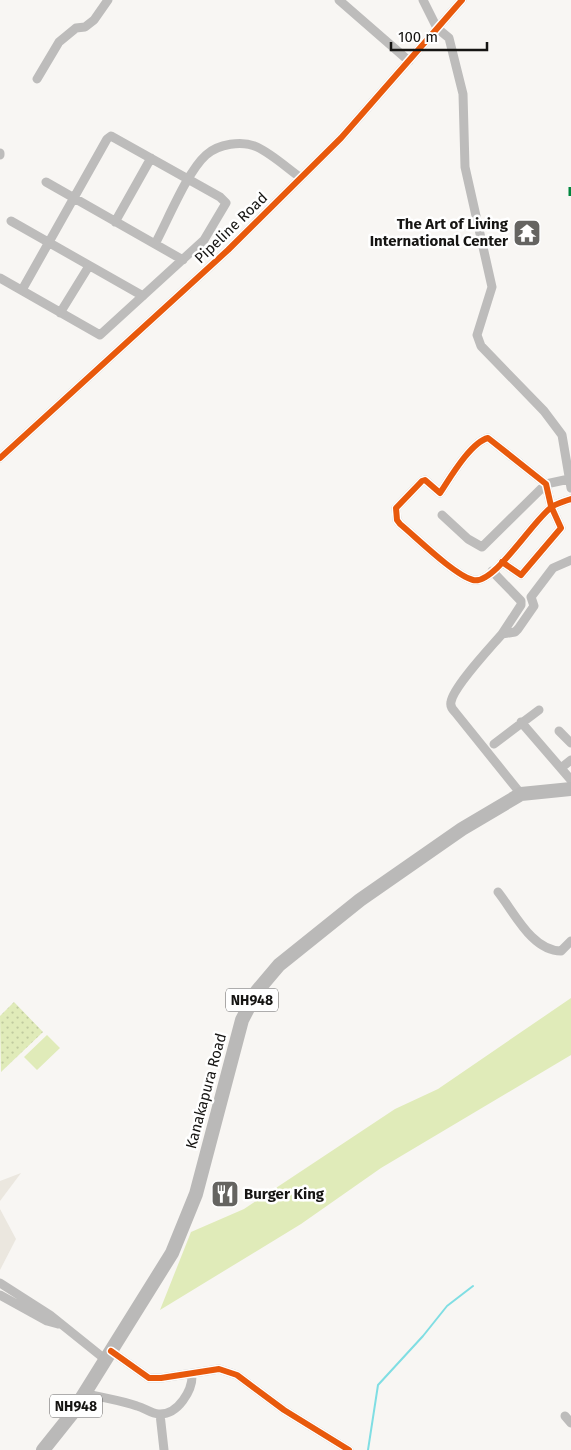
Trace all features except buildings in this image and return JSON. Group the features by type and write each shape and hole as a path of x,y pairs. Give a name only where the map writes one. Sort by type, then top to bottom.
{"highway":[{"name":"Kanakapura Road","path":"43,1450 85,1393 172,1253 196,1194 222,1088 242,1020 257,991 279,965 360,900 462,829 521,794 571,789"}],"street":[{"path":"37,79 59,42 76,28 85,27 94,20 108,0"},
{"path":"339,0 409,60"},
{"path":"423,0 438,28 449,38 463,94 465,167 492,287 477,335 481,346 544,411 562,435 570,483 546,484 482,547 468,539 442,515"},
{"name":"Pipeline Road","path":"0,458 228,250 342,138 462,0"},
{"path":"0,278 100,335 204,240 226,203 220,197 111,136 107,139 22,290"},
{"path":"155,244 188,180 204,156 214,149 245,144 257,147 300,178"},
{"path":"115,222 151,158"},
{"path":"46,182 183,260"},
{"path":"11,221 143,296"},
{"path":"60,313 88,266"},
{"path":"502,562 518,574 526,572 561,528 551,506 546,484 488,438 482,440 468,455 440,493 425,480 422,481 396,508 397,520 400,524 459,573 474,581 481,580 502,562 551,506 571,499"},
{"path":"502,634 515,632 518,629 534,606 531,597 553,568 571,560"},
{"path":"492,571 521,601 502,634 457,689 450,706 521,794"},
{"path":"494,744 521,722 540,710"},
{"path":"521,722 571,780"},
{"path":"559,731 571,743"},
{"path":"561,768 571,760"},
{"path":"498,892 540,946 551,951 561,951 571,941"},
{"path":"0,1283 50,1315 60,1325 149,1378 192,1374 219,1369 237,1375 284,1410 348,1450"},
{"path":"0,1295 47,1321 60,1325"},
{"path":"85,1393 136,1405 160,1414 168,1413 187,1395 193,1384 192,1374"},
{"path":"160,1414 164,1450"}],"shaded area":[{"path":"21,1173 0,1201 0,1181"},
{"path":"0,1209 16,1239 0,1270"}],"green space":[{"path":"571,998 571,1055 381,1168 301,1224 160,1310 191,1232 244,1209 395,1109 438,1089"},
{"path":"14,1002 43,1032 1,1072 0,1016"},
{"path":"47,1035 60,1048 37,1070 24,1057"}],"waterway":[{"path":"368,1450 378,1385 423,1336 447,1306 473,1286"}],"marked path":[{"path":"571,187 571,196"}],"cycle path":[{"path":"0,458 228,250 341,138 462,0"},
{"path":"502,562 521,575 561,528 551,506 546,484 488,438 481,441 468,453 440,493 425,480 422,481 396,508 397,520 400,524 446,564 473,580 482,579 492,573 545,513 553,506 571,499"},
{"path":"111,1351 149,1378 161,1378 219,1369 237,1375 284,1410 349,1450"}],"place":[{"name":"The Art of Living International Center","path":"527,233"},
{"name":"Burger King","path":"225,1194"}]}
